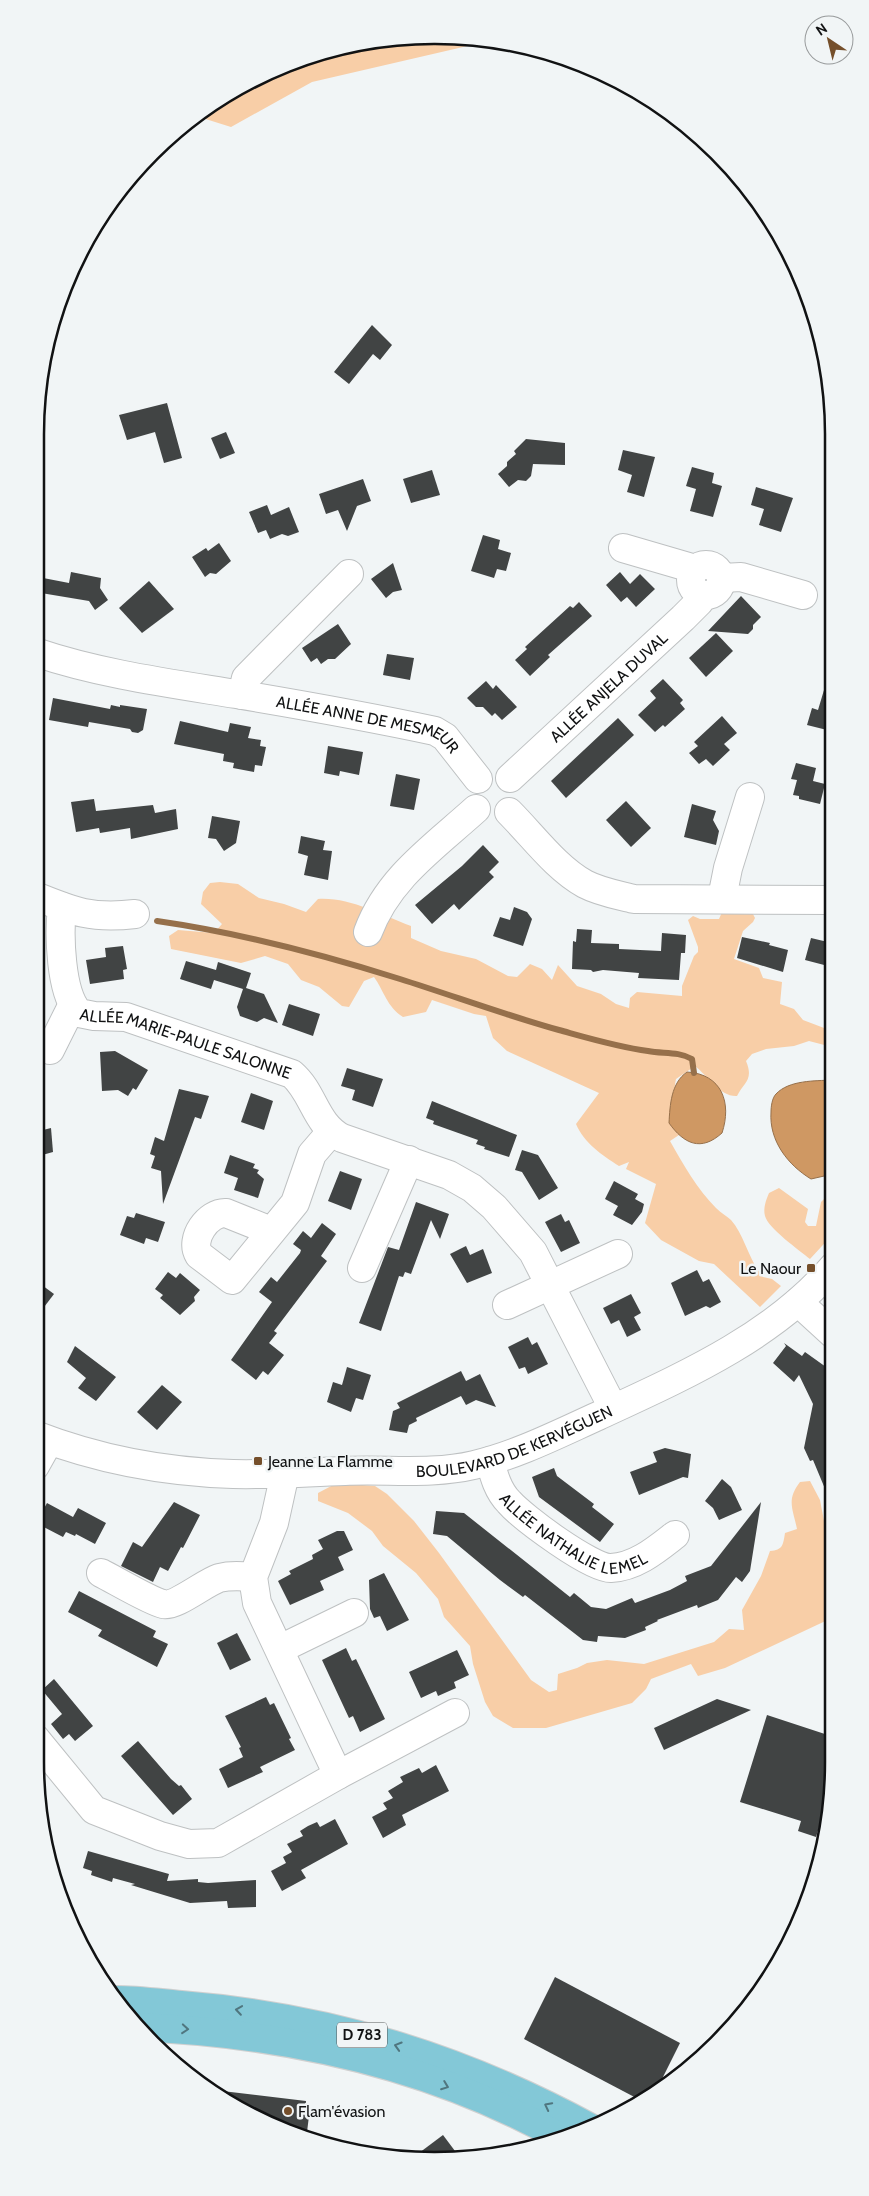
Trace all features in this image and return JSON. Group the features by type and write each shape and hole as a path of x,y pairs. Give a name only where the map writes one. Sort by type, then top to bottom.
{"main road":[{"name":"D 783","path":"126,2001 237,2010 354,2033 484,2075 583,2123"},
{"name":"D 783","path":"149,2028 264,2037 335,2052 399,2069 448,2087 520,2117 554,2134"}],"street":[{"path":"623,548 695,569 691,583 696,592 712,587 730,576 740,577 802,596"},
{"path":"242,695 246,678 349,574"},
{"name":"ALLÉE ANJELA DUVAL","path":"510,778 683,618 712,587"},
{"name":"ALLÉE ANNE DE MESMEUR","path":"44,655 74,665 128,677 242,695 441,733 478,779"},
{"path":"490,772 504,774 514,783 518,796 509,812 503,816 492,817 476,809 472,791 478,779 490,772"},
{"path":"722,898 728,868 750,798"},
{"path":"368,932 388,892 410,869 476,809"},
{"path":"509,812 573,877 592,887 634,899 825,900"},
{"path":"44,900 86,915 106,917 135,914"},
{"name":"ALLÉE MARIE-PAULE SALONNE","path":"62,907 61,938 66,982 72,1006 79,1013 126,1017 292,1074 300,1083 318,1116 331,1132 342,1138 449,1175 485,1198 506,1218 533,1252 613,1408"},
{"name":"ALLÉE MARIE-PAULE SALONNE","path":"50,1050 72,1006"},
{"path":"271,1232 295,1203 312,1154 331,1132"},
{"path":"362,1268 409,1160"},
{"path":"507,1305 618,1254"},
{"name":"BOULEVARD DE KERVÉGUEN","path":"44,1439 117,1460 212,1473 285,1474 446,1469 490,1461 551,1437 734,1347 774,1321 798,1302 825,1275"},
{"path":"798,1302 825,1327"},
{"name":"ALLÉE NATHALIE LEMEL","path":"490,1461 501,1491 517,1510 579,1556 601,1567 611,1568 638,1560 650,1554 675,1535"},
{"path":"285,1474 274,1524 254,1577 257,1603 338,1775"},
{"path":"101,1573 164,1604 175,1602 196,1588 220,1578 236,1576 254,1577"},
{"path":"280,1649 354,1613"},
{"path":"44,1749 94,1810 160,1836 189,1844 218,1843 338,1775 454,1714"}],"shaded area":[{"path":"434,44 469,46 312,82 231,127 205,119 239,96 285,73 309,64 358,51 383,47"},
{"path":"210,883 238,884 259,898 306,912 318,899 330,899 354,904 411,926 411,938 441,951 476,959 508,976 517,977 530,964 542,969 552,980 558,965 577,986 601,994 616,1004 629,1008 630,998 637,992 682,996 682,986 694,956 698,952 688,920 693,916 700,919 719,919 723,910 752,912 755,918 743,931 734,959 759,968 763,978 782,982 780,1004 794,1009 803,1020 825,1028 825,1045 809,1041 794,1046 766,1049 752,1054 746,1061 749,1077 737,1096 720,1090 695,1066 676,1079 675,1099 679,1135 670,1141 703,1193 736,1226 758,1271 763,1277 772,1279 781,1286 760,1307 714,1264 699,1261 661,1240 645,1223 656,1184 626,1169 629,1162 619,1166 600,1153 579,1131 576,1124 599,1093 507,1051 493,1038 486,1016 432,1000 426,1012 403,1017 389,1004 374,977 364,981 349,1007 342,1006 319,987 301,980 288,964 265,956 241,963 171,949 169,936 178,930 214,933 222,924 201,904 203,892"},
{"path":"687,1072 709,1078 716,1084 725,1101 725,1122 722,1133 714,1139 700,1144 693,1143 681,1136 669,1123 672,1095 678,1082"},
{"path":"825,1080 825,1176 811,1179 795,1167 782,1151 773,1133 771,1123 772,1103 776,1094 788,1086 810,1081"},
{"path":"779,1188 808,1209 805,1222 808,1226 816,1226 821,1202 825,1198 825,1243 810,1259 778,1233 767,1221 764,1213 769,1193"},
{"path":"810,1481 820,1500 825,1522 825,1621 725,1668 698,1676 691,1664 651,1679 646,1689 632,1703 546,1728 513,1728 493,1716 485,1702 473,1664 470,1646 444,1617 438,1599 416,1573 383,1546 372,1531 348,1513 318,1501 318,1493 337,1483 375,1486 387,1494 414,1521 439,1553 531,1680 549,1692 557,1690 558,1674 587,1663 607,1660 644,1664 714,1642 729,1629 744,1630 742,1610 761,1576 770,1551 782,1546 785,1533 797,1529 792,1510 792,1500 793,1494 800,1482"}],"building":[{"path":"372,325 392,345 380,360 373,354 349,384 334,372"},
{"path":"167,403 182,458 164,463 155,432 127,440 119,415"},
{"path":"226,432 235,453 220,459 211,438"},
{"path":"526,439 565,443 565,465 533,464 531,476 526,481 518,480 509,487 498,474 507,466 507,462 516,454 514,451"},
{"path":"623,450 655,457 644,497 627,492 632,475 618,470"},
{"path":"692,467 714,473 712,483 722,486 713,517 690,511 696,489 686,486"},
{"path":"432,470 440,495 411,503 403,479"},
{"path":"363,479 371,501 357,506 347,531 338,510 326,514 319,494"},
{"path":"756,487 793,498 781,532 759,525 764,509 751,505"},
{"path":"267,505 271,515 289,507 299,532 288,536 282,534 270,539 266,530 258,533 249,512"},
{"path":"483,535 500,540 498,549 511,553 506,571 497,569 494,578 471,571"},
{"path":"219,543 231,561 216,574 210,573 205,577 192,557 206,548 208,551"},
{"path":"393,563 402,590 393,592 386,598 371,579"},
{"path":"71,572 101,578 100,588 108,600 95,610 89,601 44,594 44,578 69,583"},
{"path":"620,572 630,584 640,574 655,589 636,607 627,597 621,602 606,585"},
{"path":"149,581 174,609 142,633 119,608"},
{"path":"741,596 761,617 753,625 753,629 748,634 708,631"},
{"path":"579,602 592,616 548,655 550,657 530,676 515,660 527,649 525,647 570,606 573,608"},
{"path":"338,624 351,644 335,659 328,659 321,664 317,658 311,662 302,648"},
{"path":"716,633 733,651 706,677 689,658"},
{"path":"387,654 414,658 410,680 383,675"},
{"path":"663,679 683,700 680,703 685,709 665,727 663,725 655,732 638,715 656,698 650,691"},
{"path":"486,681 493,689 496,685 517,707 502,720 495,713 492,716 483,707 476,707 467,698"},
{"path":"825,687 825,730 807,725 812,708 818,710"},
{"path":"53,698 110,709 111,705 120,707 120,705 147,709 143,730 138,733 132,732 130,729 89,722 88,727 49,720"},
{"path":"722,716 737,733 724,744 730,750 713,766 706,759 699,764 689,753 698,746 694,742"},
{"path":"618,718 634,735 566,798 551,781"},
{"path":"180,721 228,732 230,723 251,727 248,738 261,740 260,746 266,747 262,766 255,765 254,772 233,768 234,763 223,761 224,754 174,744"},
{"path":"328,746 363,752 359,775 340,771 339,776 324,773"},
{"path":"796,763 816,768 813,781 825,784 820,804 799,799 799,796 793,795 797,780 791,779"},
{"path":"396,774 420,779 414,810 390,806"},
{"path":"94,799 96,811 153,805 155,813 176,809 178,829 131,839 130,828 100,833 99,828 76,832 71,802"},
{"path":"626,801 651,828 631,847 606,820"},
{"path":"692,804 716,811 713,820 719,831 716,845 684,837"},
{"path":"212,816 240,821 236,843 224,851 216,839 208,838"},
{"path":"301,836 325,841 323,850 332,851 328,880 304,875 308,856 298,853"},
{"path":"483,845 499,862 489,872 494,877 459,910 454,904 432,924 415,905 462,866"},
{"path":"514,907 527,912 532,919 523,946 493,936 500,917 510,920"},
{"path":"577,929 592,930 591,943 619,944 619,949 661,951 662,933 686,935 685,953 681,953 679,980 638,978 639,973 603,970 593,972 591,970 572,969 573,941 576,942"},
{"path":"742,937 770,943 769,945 788,950 783,972 737,958"},
{"path":"811,938 825,941 825,965 805,960"},
{"path":"123,946 127,969 123,970 124,979 90,984 86,960 106,957 105,948"},
{"path":"186,961 216,970 218,962 251,973 246,988 264,994 278,1023 264,1018 257,1022 240,1016 237,1007 243,989 214,980 211,989 180,979"},
{"path":"289,1004 320,1014 313,1036 282,1025"},
{"path":"115,1051 148,1070 136,1090 133,1088 128,1096 118,1090 102,1091 100,1052"},
{"path":"347,1068 383,1079 373,1107 352,1100 355,1090 341,1086"},
{"path":"179,1089 209,1096 201,1119 195,1117 163,1204 161,1171 151,1168 155,1156 150,1154 155,1137 164,1141"},
{"path":"251,1093 273,1101 264,1130 241,1122"},
{"path":"432,1101 517,1135 509,1157 484,1149 485,1147 476,1144 478,1140 433,1124 434,1121 426,1118"},
{"path":"51,1128 53,1152 44,1154 44,1130"},
{"path":"522,1150 538,1155 558,1188 539,1200 522,1172 515,1170"},
{"path":"230,1155 255,1164 253,1168 259,1170 257,1173 264,1179 258,1198 234,1190 238,1178 224,1173"},
{"path":"340,1171 362,1179 351,1210 328,1201"},
{"path":"614,1181 638,1194 635,1199 644,1204 642,1212 632,1225 613,1215 618,1206 605,1199"},
{"path":"416,1202 449,1214 440,1239 431,1220 411,1274 405,1272 403,1277 399,1276 381,1331 359,1323 388,1247 399,1250"},
{"path":"136,1213 165,1222 158,1242 146,1238 144,1244 120,1235 127,1216 134,1218"},
{"path":"561,1214 565,1222 569,1220 580,1243 561,1252 545,1222"},
{"path":"322,1223 336,1234 321,1256 327,1261 274,1331 277,1333 269,1343 284,1355 268,1375 263,1371 256,1380 231,1360 272,1302 259,1292 271,1277 277,1282 300,1253 301,1250 293,1244 303,1231 311,1238"},
{"path":"466,1246 470,1255 483,1249 492,1273 467,1283 450,1254"},
{"path":"697,1270 703,1282 709,1279 721,1302 710,1308 706,1306 685,1316 671,1283"},
{"path":"168,1272 176,1278 180,1273 200,1290 194,1297 195,1301 180,1315 160,1298 163,1295 155,1289"},
{"path":"44,1287 54,1294 44,1307"},
{"path":"631,1294 641,1313 634,1317 641,1330 627,1337 619,1320 611,1324 603,1308"},
{"path":"528,1337 532,1345 537,1342 548,1364 528,1374 525,1367 519,1369 508,1347"},
{"path":"784,1343 802,1356 805,1352 825,1366 825,1489 813,1460 810,1461 804,1448 813,1404 799,1375 794,1382 773,1363 786,1346"},
{"path":"75,1346 116,1377 96,1401 78,1388 86,1378 67,1362"},
{"path":"347,1367 371,1375 363,1400 356,1398 351,1412 327,1402 333,1382 342,1385"},
{"path":"461,1371 466,1381 480,1374 496,1407 476,1400 466,1405 461,1396 416,1418 417,1421 409,1425 407,1433 389,1430 393,1411 400,1408 397,1403"},
{"path":"162,1385 182,1402 157,1430 137,1412"},
{"path":"665,1448 691,1454 688,1478 683,1477 639,1495 630,1472 657,1462 653,1452"},
{"path":"554,1468 557,1476 594,1504 592,1507 614,1524 600,1542 539,1497 532,1477"},
{"path":"722,1479 731,1487 742,1510 719,1520 713,1508 705,1501"},
{"path":"174,1502 200,1515 183,1548 181,1547 168,1571 160,1567 153,1582 121,1566 133,1542 142,1547"},
{"path":"761,1502 750,1571 742,1582 736,1577 718,1600 698,1608 697,1605 657,1620 645,1627 646,1630 625,1638 598,1636 597,1642 583,1640 525,1595 523,1597 500,1580 447,1536 433,1534 436,1511 464,1513 570,1597 574,1593 591,1607 606,1609 632,1598 635,1603 670,1590 687,1581 685,1576 711,1566"},
{"path":"47,1503 73,1517 78,1508 106,1523 95,1544 76,1534 75,1536 66,1532 63,1537 44,1527 44,1508"},
{"path":"337,1531 344,1531 353,1550 338,1557 344,1570 320,1581 324,1590 290,1605 278,1581 291,1574 289,1571 313,1559 312,1555 323,1549 318,1540"},
{"path":"384,1573 409,1620 387,1631 380,1616 374,1618 370,1609 369,1580"},
{"path":"79,1591 156,1631 153,1637 168,1644 157,1667 98,1636 102,1630 68,1612"},
{"path":"237,1633 251,1660 230,1670 217,1643"},
{"path":"346,1648 352,1661 356,1659 385,1719 360,1732 353,1716 349,1718 322,1660"},
{"path":"457,1650 469,1675 454,1682 456,1688 438,1696 436,1691 421,1698 409,1672"},
{"path":"54,1679 93,1726 75,1741 69,1734 63,1739 51,1724 62,1714 44,1692 44,1688"},
{"path":"266,1697 270,1705 274,1703 295,1750 260,1767 263,1772 228,1788 219,1769 243,1757 239,1748 241,1747 225,1716"},
{"path":"717,1699 751,1710 664,1750 654,1728"},
{"path":"767,1715 825,1734 822,1813 816,1837 798,1831 801,1821 740,1802"},
{"path":"138,1741 171,1779 179,1786 181,1785 192,1799 173,1815 121,1756"},
{"path":"436,1765 449,1791 402,1815 406,1825 383,1838 372,1817 387,1809 383,1803 393,1798 388,1791 403,1782 400,1777 419,1768 422,1773"},
{"path":"335,1819 348,1844 301,1870 306,1878 282,1891 271,1871 286,1863 283,1857 292,1852 287,1844 303,1836 300,1831 308,1826 317,1822 320,1827"},
{"path":"88,1851 169,1874 167,1881 198,1879 198,1882 208,1883 256,1880 256,1907 228,1908 227,1901 190,1903 131,1885 135,1884 113,1878 112,1882 91,1875 92,1871 83,1868"},
{"path":"555,1977 680,2043 662,2079 635,2097 524,2039"},
{"path":"225,2091 306,2101 305,2116 309,2116 307,2131 262,2112"},
{"path":"443,2135 455,2151 434,2152 421,2151"}],"waterway":[{"path":"157,921 250,938 310,953 420,985 519,1018 614,1045 687,1056 692,1059 694,1073"}],"place":[{"name":"Le Naour","path":"811,1268"},
{"name":"Jeanne La Flamme","path":"258,1461"},
{"name":"Flam'évasion","path":"288,2111"}]}
